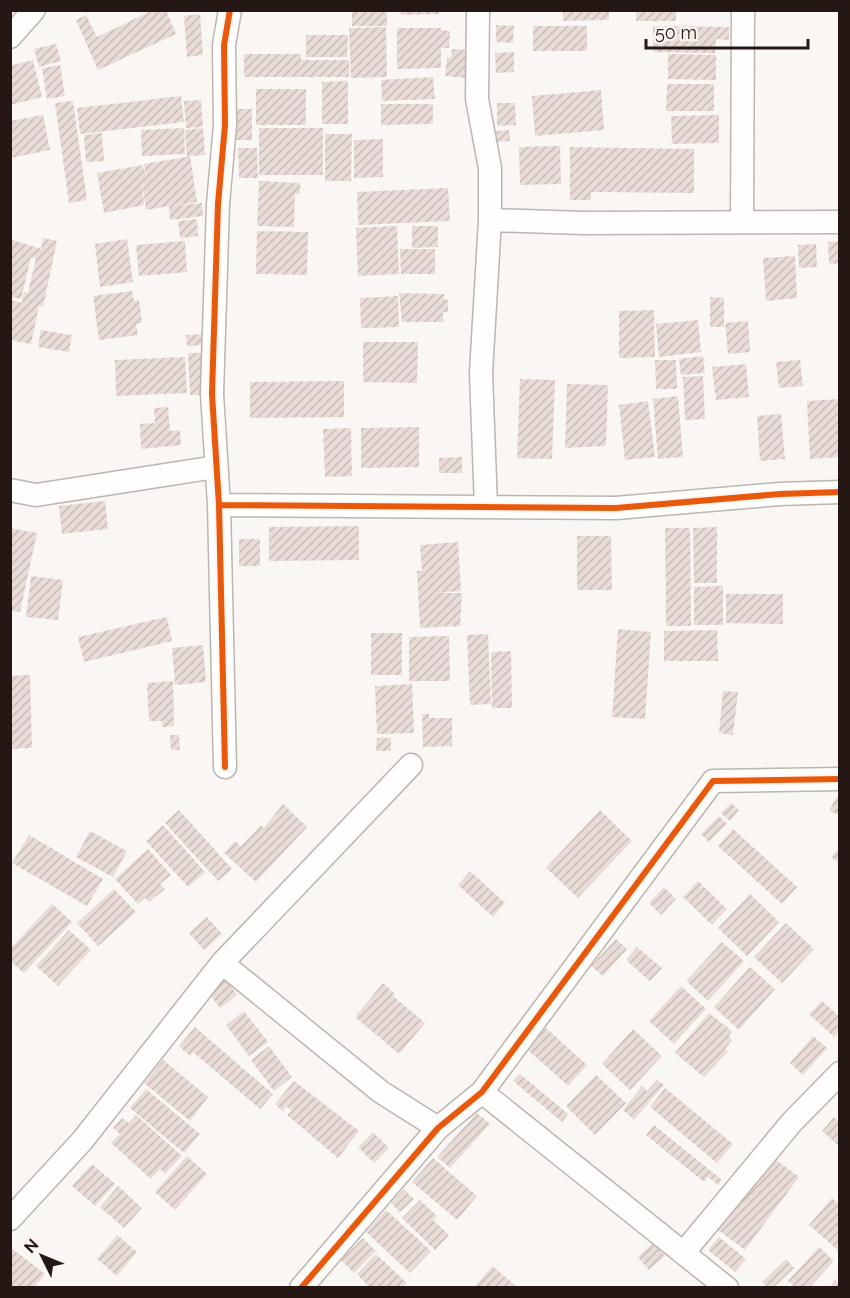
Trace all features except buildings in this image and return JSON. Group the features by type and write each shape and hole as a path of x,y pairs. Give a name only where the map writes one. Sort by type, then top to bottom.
{"street":[{"path":"10,37 34,10"},
{"path":"225,767 219,505 212,394 217,228 225,125 224,45 230,10"},
{"path":"478,10 477,99 490,168 490,220 481,373 486,507"},
{"path":"742,222 743,10"},
{"path":"490,220 584,223 840,222"},
{"path":"10,490 36,495 216,466"},
{"path":"219,505 615,508 780,494 840,492"},
{"path":"10,1219 82,1141 222,963 411,765"},
{"path":"301,1287 438,1128 482,1092 713,781 840,779"},
{"path":"222,963 381,1092 438,1128"},
{"path":"685,1251 792,1122 840,1073"},
{"path":"482,1092 728,1287"}],"cycle path":[{"path":"225,767 219,505 212,394 218,204 225,125 224,45 230,10"},
{"path":"219,505 616,508 780,494 840,492"},
{"path":"301,1288 438,1128 482,1092 713,781 840,779"}]}
